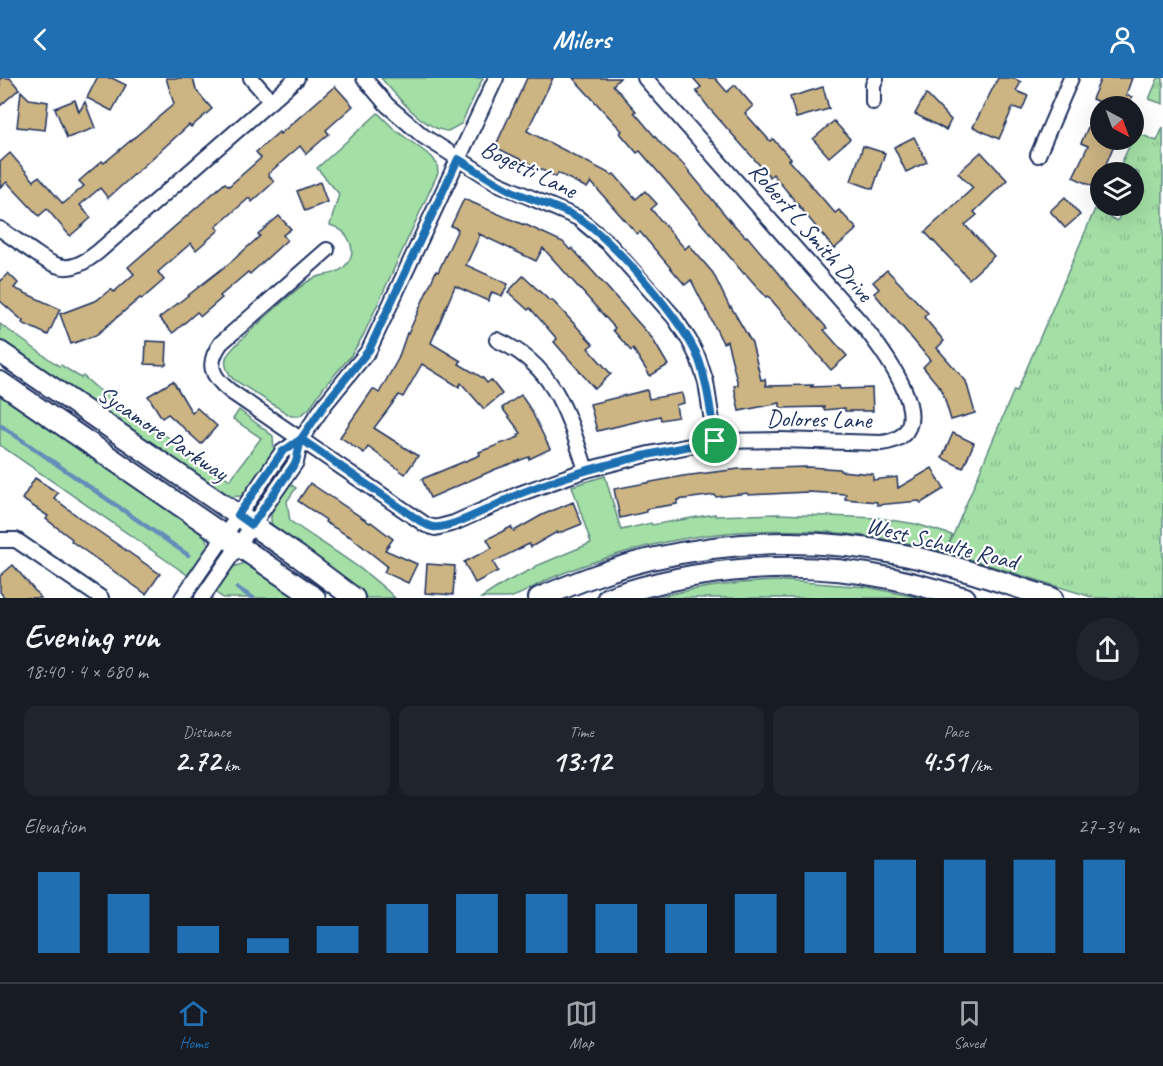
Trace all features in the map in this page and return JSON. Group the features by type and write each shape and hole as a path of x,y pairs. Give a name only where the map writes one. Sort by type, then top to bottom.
{"main road":[{"name":"Sycamore Parkway","path":"0,352 321,572 354,598"},
{"name":"Sycamore Parkway","path":"0,382 315,598"},
{"name":"West Schulte Road","path":"539,598 584,579 649,559 699,549 748,544 800,543 861,547 904,555 1052,598"},
{"name":"West Schulte Road","path":"608,598 662,582 707,574 798,568 888,578 965,598"}],"street":[{"path":"251,78 271,101"},
{"path":"0,229 49,263 64,268 76,266 98,252 297,78"},
{"name":"Bogetti Lane","path":"364,78 406,123 458,159 514,192 578,218 595,230 617,252 674,317 689,340 706,382 715,441"},
{"path":"202,598 245,520 296,462 301,439 325,404 369,350 496,78"},
{"name":"Robert L Smith Drive","path":"645,78 883,350 909,403 910,421 906,431"},
{"path":"873,102 873,84 876,78"},
{"path":"1038,155 1071,78"},
{"path":"301,439 220,383 213,374 212,363 214,353 221,343 327,250"},
{"path":"497,340 516,348 533,362 549,381 563,404 586,470"},
{"name":"Dolores Lane","path":"301,439 417,519 435,528 454,524 519,494 586,470 649,454 715,441 881,443 890,442 906,431"},
{"path":"0,540 16,540 101,598"},
{"path":"182,598 232,541"}],"green space":[{"path":"381,78 483,78 461,124 448,131 430,125 420,118"},
{"path":"1158,78 1163,78 1163,104 1149,99"},
{"path":"378,113 394,129 432,157 437,164 438,173 363,336 350,357 323,388 309,409 299,416 291,416 233,379 227,369 226,358 251,331 303,285 314,278 340,270 349,261 352,248 350,242 342,232 330,225 339,194 317,168"},
{"path":"1163,127 1163,598 1095,598 946,552 1014,390 1017,391 1092,216 1108,216 1117,221 1120,216 1144,216 1144,162 1122,162 1127,150 1144,150 1144,136 1157,141"},
{"path":"0,324 59,366 61,365 81,378 83,376 98,389 230,480 261,438 233,419 239,410 273,436 274,452 248,490 241,496 227,497 0,342"},
{"path":"0,392 203,532 208,544 207,549 189,576 0,445"},
{"path":"605,476 621,530 651,523 652,525 715,514 715,516 778,514 878,518 916,524 952,535 946,552 904,542 819,532 777,530 692,537 593,562 553,577 513,597 481,598 534,567 591,543 572,486"},
{"path":"290,484 296,488 287,501 290,521 357,566 395,598 367,598 354,586 275,531 271,518 272,512"},
{"path":"245,563 250,564 301,598 223,598 215,592 233,567"},
{"path":"789,581 867,587 921,598 653,598 721,585"}],"building":[{"path":"0,78 10,78 19,89 0,106"},
{"path":"97,78 112,78 126,85 112,111 87,98"},
{"path":"166,78 193,78 196,90 212,109 191,127 189,125 108,198 100,188 80,205 91,218 70,236 47,209 39,216 7,182 0,188 0,162 10,153 34,181 39,176 63,204 84,186 79,181 174,104"},
{"path":"527,78 553,78 527,131 614,174 636,199 645,191 657,204 651,209 685,249 689,245 713,273 730,308 752,343 761,380 765,379 766,386 813,385 811,387 872,388 873,411 845,411 845,408 824,410 824,407 780,408 780,403 739,411 734,386 738,385 727,341 723,343 691,280 685,285 640,232 637,234 591,182 587,188 558,173 556,177 495,147"},
{"path":"573,78 620,78 613,85 636,111 634,112 662,145 683,164 731,222 747,236 827,328 824,330 847,356 831,370 768,296 766,297 744,274 640,151 637,153 620,133 622,131"},
{"path":"693,78 715,78 727,92 735,85 753,106 745,113 770,141 773,139 791,159 789,160 835,213 839,210 857,229 834,249 773,174 770,177 709,108 696,91 701,87"},
{"path":"998,78 1013,78 1021,82 1016,91 1028,96 1022,110 1013,107 999,139 973,127"},
{"path":"1101,78 1132,78 1126,95 1129,96 1093,96"},
{"path":"335,86 353,106 326,130 329,134 306,154 300,146 268,174 274,182 252,202 249,198 216,227 219,230 196,250 191,243 158,272 164,280 142,299 140,298 96,335 71,344 60,314 97,300 111,289 114,292 134,274 128,267 225,183 229,186 261,158 256,152"},
{"path":"823,87 829,109 796,118 790,97"},
{"path":"21,91 29,99 48,102 45,130 17,127"},
{"path":"926,94 951,120 946,130 915,114"},
{"path":"75,100 79,112 85,102 95,128 67,138 55,108"},
{"path":"834,121 850,139 829,157 813,139"},
{"path":"1090,122 1090,150 1112,150 1107,162 1090,162 1090,185 1073,177 1088,146 1081,143"},
{"path":"914,137 927,162 906,172 894,147"},
{"path":"863,146 885,153 873,189 851,181"},
{"path":"981,152 1007,180 974,212 977,215 965,225 994,256 969,279 925,232 973,188 958,173"},
{"path":"320,182 327,202 305,211 297,191"},
{"path":"1065,197 1080,215 1065,228 1050,211"},
{"path":"464,199 563,242 570,250 572,248 652,338 668,365 650,376 633,349 631,351 613,330 615,328 543,248 536,261 477,233 480,235 466,265 508,284 502,296 492,292 488,301 455,286 431,343 461,361 459,364 483,378 487,383 491,380 502,394 484,409 461,383 459,387 422,364 403,397 399,395 374,428 418,456 405,474 368,447 364,453 340,437 373,389 379,393 398,359 407,333 458,229 451,226"},
{"path":"279,216 291,229 283,235 287,240 250,274 248,272 220,296 222,298 201,316 197,312 173,333 159,318 232,261"},
{"path":"887,270 928,313 924,317 944,341 937,348 966,381 975,413 951,420 942,390 923,367 930,360 874,293 879,289 873,282"},
{"path":"8,273 18,283 14,288 60,309 48,335 22,323 23,321 0,301 0,282"},
{"path":"523,276 550,301 552,300 593,344 588,348 611,374 595,389 554,342 557,339 530,308 528,310 508,292"},
{"path":"146,341 167,342 166,365 145,364"},
{"path":"173,381 192,413 197,408 217,426 201,444 168,414 162,418 148,396"},
{"path":"647,390 649,399 682,393 684,403 676,405 678,417 661,420 660,416 597,431 590,404"},
{"path":"521,395 550,449 529,459 529,457 496,469 430,498 422,479 480,455 479,452 519,437 521,433 502,408"},
{"path":"953,433 974,443 963,468 942,458"},
{"path":"808,467 873,474 873,480 897,477 898,488 932,468 944,489 921,503 919,501 877,505 877,502 845,499 846,494 807,492 748,495 748,493 716,497 715,495 677,500 677,504 646,509 646,512 620,518 614,489 683,476 739,469"},
{"path":"35,478 58,493 54,498 85,522 160,574 146,594 71,541 72,539 46,519 48,516 22,499"},
{"path":"310,483 393,539 385,550 417,564 408,583 384,572 387,566 348,535 325,522 326,520 298,501"},
{"path":"573,502 582,524 557,534 557,532 531,547 529,544 493,562 498,571 475,583 464,562 492,548 487,539 511,527 514,531 542,515"},
{"path":"427,564 455,566 453,595 425,593"},
{"path":"13,565 41,598 5,598 0,592 0,576"}],"waterway":[{"path":"0,425 188,555"},
{"path":"237,588 253,598"}],"route":[{"path":"715,441 586,470 519,494 454,524 435,528 426,525 301,439 296,462 252,525 238,515 282,452 301,439 325,404 357,368 369,350 458,159 514,192 578,218 609,244 674,317 689,340 706,382 715,441"}]}
